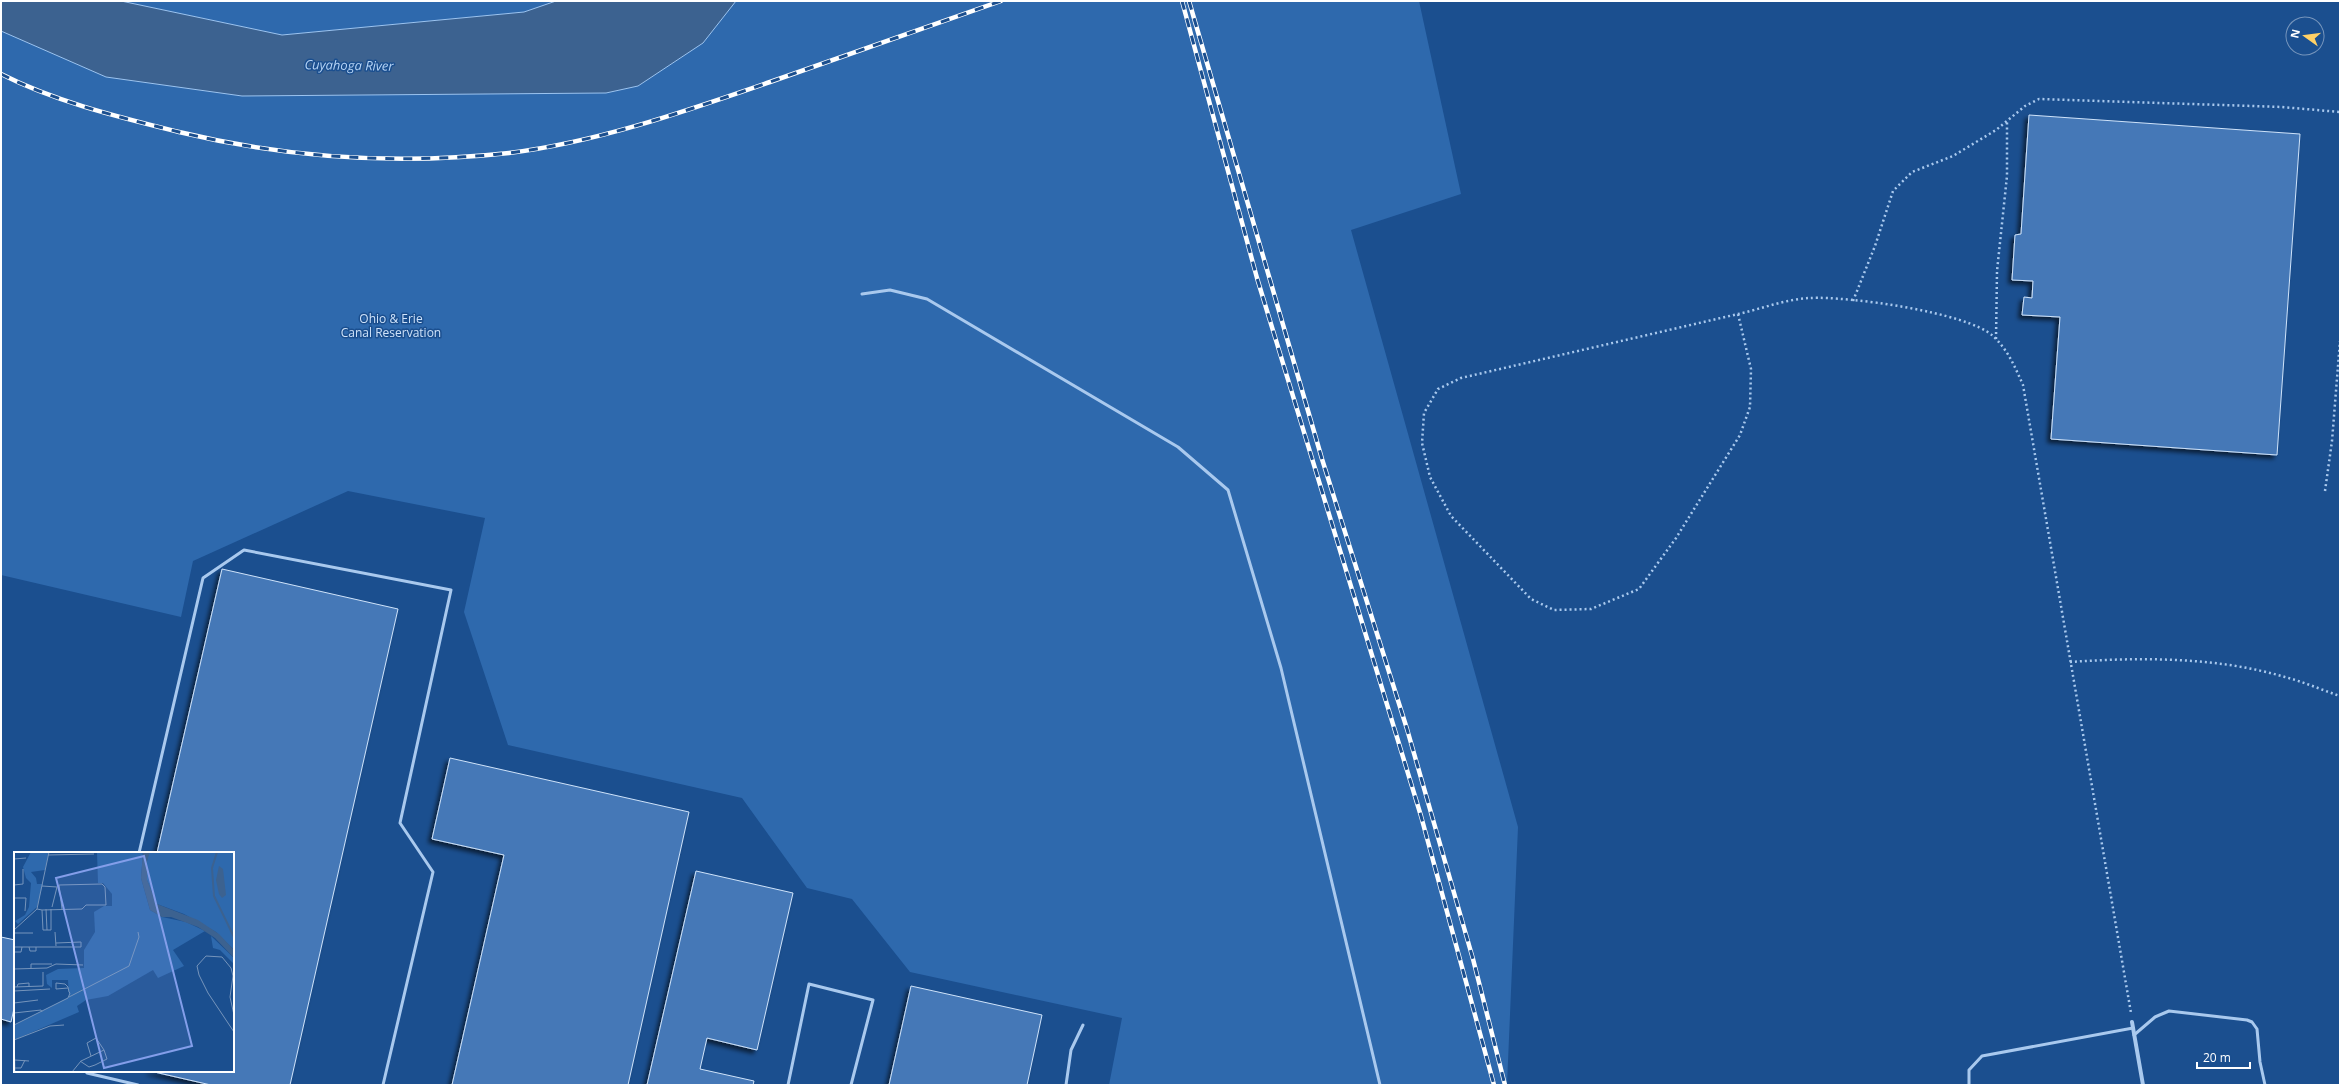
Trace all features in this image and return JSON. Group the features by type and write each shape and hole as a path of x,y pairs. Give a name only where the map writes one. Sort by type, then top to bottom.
{"street":[{"path":"2132,1022 2144,1085"}],"lane":[{"path":"862,294 890,290 927,299 1178,447 1228,490 1281,668 1380,1085"},
{"path":"138,852 203,578 244,550 451,590 400,823 433,872 383,1085"},
{"path":"788,1085 809,984 873,1000 851,1085"},
{"path":"2134,1035 2155,1017 2169,1011 2247,1020 2252,1022 2257,1029 2260,1062 2265,1085"},
{"path":"1066,1085 1071,1050 1083,1025"},
{"path":"1970,1085 1969,1070 1982,1056 2133,1028"},
{"path":"88,1072 138,1085"}],"path":[{"path":"1853,301 1875,246 1893,191 1912,172 1953,156 2007,121 2025,106 2039,100 2282,107 2340,112"},
{"path":"1996,339 1997,271 2007,176 2007,121"},
{"path":"1738,314 1751,369 1750,407 1740,435 1676,538 1639,589 1591,609 1554,610 1531,599 1451,516 1430,477 1422,442 1424,413 1438,389 1461,378 1738,314 1809,298 1853,301 1951,316 1977,326 1996,339 2010,355 2023,385 2132,1022"},
{"path":"2325,491 2332,441 2340,341"},
{"path":"2070,662 2153,659 2246,668 2286,677 2340,696"}],"green space":[{"path":"121,1 556,1 524,12 282,35"},
{"name":"Ohio & Erie Canal Reservation","path":"736,1 1419,1 1461,194 1351,230 1518,827 1507,1085 1109,1085 1122,1018 910,972 852,899 807,888 742,798 508,745 464,612 485,518 348,491 193,561 181,617 1,575 1,31 106,77 242,96 606,93 638,86 703,43"}],"water":[{"name":"Cuyahoga River","path":"1,1 121,1 282,35 524,12 556,1 736,1 703,43 638,86 606,93 242,96 106,77 1,31"}],"building":[{"path":"2029,115 2300,134 2277,455 2051,439 2060,317 2022,315 2024,297 2032,298 2033,281 2012,280 2015,235 2021,234"},
{"path":"222,569 398,609 290,1085 211,1085 154,1072 234,1072 234,852 157,852"},
{"path":"450,758 689,812 628,1085 452,1085 504,855 432,839"},
{"path":"696,871 793,893 757,1050 707,1038 700,1069 754,1081 753,1085 647,1085"},
{"path":"1,937 14,940 14,1008 11,1022 1,1019"},
{"path":"911,986 1042,1015 1027,1085 889,1085"}],"railway":[{"path":"1,74 44,93 88,108 179,132 220,141 261,148 343,157 468,157 542,148 576,141 641,124 738,93 1001,1"},
{"path":"1182,1 1257,278 1421,816 1494,1085"},
{"path":"1189,1 1322,459 1407,729 1473,959 1505,1085"}]}
